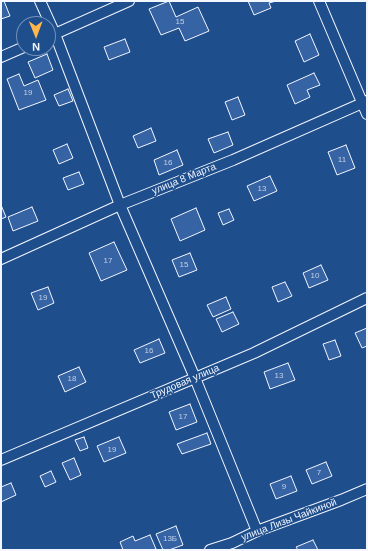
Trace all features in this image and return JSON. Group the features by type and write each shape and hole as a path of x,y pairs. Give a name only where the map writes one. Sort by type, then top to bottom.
{"street":[{"path":"40,1 45,16"},
{"path":"56,33 129,1"},
{"path":"319,1 364,102 367,114"},
{"path":"56,45 120,204 195,378 256,531"},
{"path":"1,57 16,50"},
{"name":"улица 8 Марта","path":"1,259 120,204 233,160 364,102"},
{"name":"Трудовая улица","path":"1,460 195,378 302,330 367,298"},
{"name":"улица Лизы Чайкиной","path":"210,550 232,543 256,531 367,489"}],"building":[{"path":"1,1 4,1 10,16 1,19"},
{"path":"169,1 176,17 198,7 209,31 185,41 179,28 161,35 149,9"},
{"path":"248,1 276,1 269,3 271,8 254,15"},
{"path":"310,34 319,55 304,62 295,41"},
{"path":"125,39 130,52 109,60 104,47"},
{"path":"42,56 48,56 53,70 35,78 28,62"},
{"path":"314,73 320,85 307,90 310,97 295,104 287,85"},
{"path":"19,74 24,86 38,80 46,100 19,110 7,79"},
{"path":"68,89 73,101 59,106 54,95"},
{"path":"238,97 245,115 232,120 225,102"},
{"path":"151,128 156,141 138,148 133,136"},
{"path":"228,132 233,145 214,153 208,139"},
{"path":"67,144 73,158 59,164 53,150"},
{"path":"346,145 355,168 337,175 328,152"},
{"path":"177,150 183,165 159,175 154,160"},
{"path":"79,172 84,184 68,190 63,178"},
{"path":"270,176 277,191 254,201 247,186"},
{"path":"1,205 6,217 1,219"},
{"path":"32,207 38,221 13,231 8,217"},
{"path":"196,208 205,230 180,241 171,219"},
{"path":"229,209 234,220 223,225 218,213"},
{"path":"114,242 127,270 101,281 89,253"},
{"path":"190,253 197,270 179,277 172,260"},
{"path":"321,265 328,280 309,288 303,273"},
{"path":"285,282 292,296 278,302 272,287"},
{"path":"48,287 54,303 38,310 31,293"},
{"path":"226,297 231,309 213,317 207,305"},
{"path":"233,312 239,324 222,332 216,319"},
{"path":"367,328 367,346 362,348 355,333"},
{"path":"159,339 165,353 140,363 134,350"},
{"path":"335,340 341,356 329,360 323,344"},
{"path":"288,363 295,380 270,389 264,372"},
{"path":"79,367 86,382 65,392 58,376"},
{"path":"190,404 197,422 176,430 169,412"},
{"path":"207,433 211,444 182,454 177,444"},
{"path":"84,437 88,448 80,451 75,440"},
{"path":"119,437 126,453 104,462 97,446"},
{"path":"74,458 81,475 70,480 62,463"},
{"path":"326,462 332,476 312,484 306,470"},
{"path":"51,471 56,482 45,487 40,476"},
{"path":"291,476 297,491 276,499 270,484"},
{"path":"11,483 16,495 1,502 1,487"},
{"path":"176,526 183,545 169,550 163,550 156,534"},
{"path":"150,535 156,549 123,550 120,542 133,536 135,541"},
{"path":"313,540 318,550 298,550 296,547"}]}
